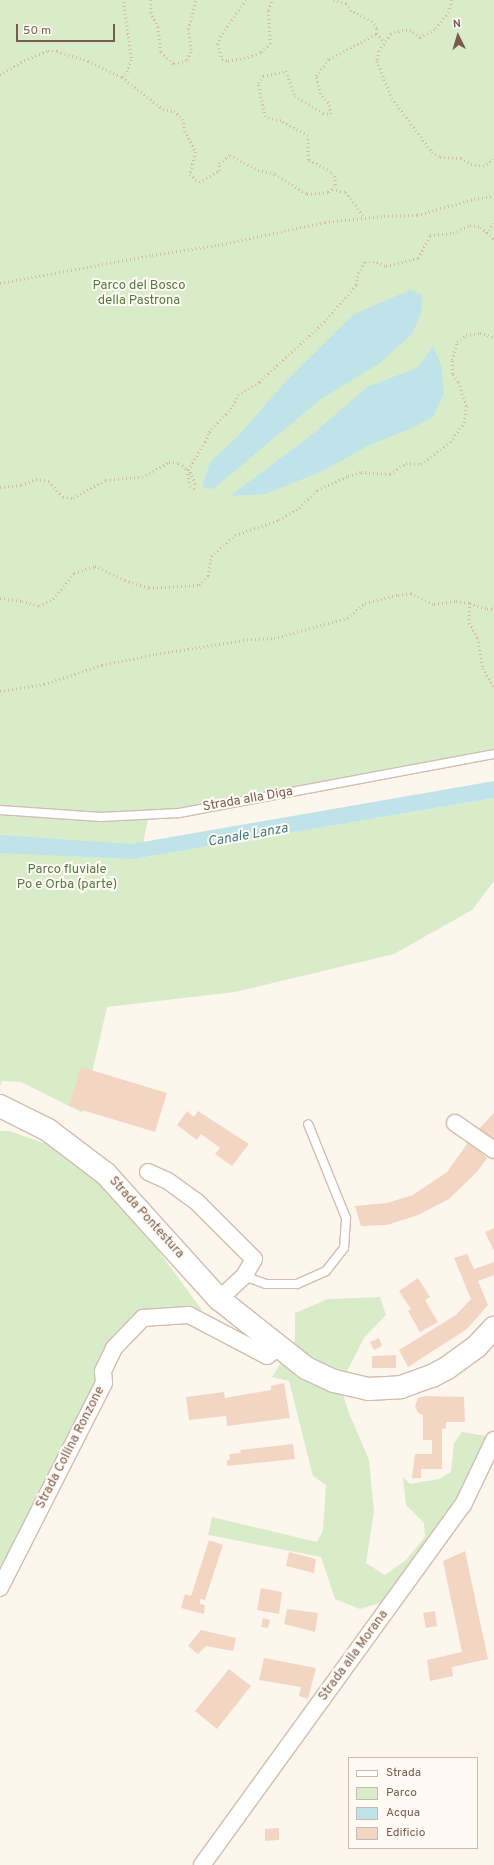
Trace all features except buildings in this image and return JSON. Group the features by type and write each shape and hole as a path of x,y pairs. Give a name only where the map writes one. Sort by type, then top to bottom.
{"main road":[{"name":"Strada Pontestura","path":"0,1106 48,1130 106,1174 219,1299 306,1368 334,1381 368,1389 401,1387 432,1376 477,1346 494,1328"}],"street":[{"path":"455,1123 494,1150"},
{"path":"148,1172 168,1181 196,1201 254,1259 244,1276 219,1299"},
{"name":"Strada Collina Ronzone","path":"0,1588 104,1383 103,1371 114,1348 143,1318 189,1315 267,1356 279,1347"},
{"name":"Strada alla Morana","path":"202,1865 464,1505 494,1440"}],"lane":[{"name":"Strada alla Diga","path":"0,810 101,817 179,813 494,754"},
{"path":"244,1276 266,1284 297,1284 326,1271 344,1248 346,1218 308,1124"}],"path":[{"path":"122,77 127,72 131,58 123,0"},
{"path":"151,0 151,12 158,27 161,52 174,64 187,60 191,50 188,29 196,0"},
{"path":"246,0 218,44 222,59 228,61 252,56 261,52 270,44 268,10 272,0"},
{"path":"332,0 346,4 351,11 372,22 377,28 376,34"},
{"path":"452,0 449,12 430,34 420,38 411,31 403,30 391,34 377,60 384,72 385,84 429,149 440,157 461,158 471,164 483,166 494,159"},
{"path":"0,75 24,60 57,51 88,61 122,77 163,109 174,111 183,119 185,131 196,152 190,174 198,182 219,171 219,163 230,155 258,170 275,174 307,194 328,192 335,184 335,177 331,172 308,160 308,136 281,121 265,117 258,83 263,76 286,71 295,96 323,114 331,114 328,103 320,94 316,76 329,59 376,34"},
{"path":"376,34 386,41"},
{"path":"332,189 346,192 365,217"},
{"path":"0,283 152,255 218,245 325,222 365,217 417,215 474,199 494,196"},
{"path":"486,233 494,223"},
{"path":"0,487 21,485 36,479 49,481 63,497 73,498 106,480 142,477 169,462 179,463 188,470 195,484 194,489 190,486 188,470 209,432 233,406 238,395 264,378 324,322 356,285 358,273 365,262 377,262 386,266 418,258 430,235 453,233 470,225 481,227 494,239"},
{"path":"0,598 22,601 39,606 53,599 74,574 95,566 125,580 149,588 199,584 208,576 211,556 235,535 279,520 299,508 317,490 348,476 361,472 390,474 406,463 421,464 450,442 464,423 466,406 458,382 452,374 452,360 457,342 466,335 480,333 494,337"},
{"path":"0,691 44,684 102,665 156,654 251,639 274,638 347,618 365,603 398,595 411,593 434,604 470,603 487,609 494,608"},
{"path":"470,603 469,623 478,638 482,668 494,687"}],"green space":[{"path":"0,0 494,0 494,755 149,815 140,858 494,798 494,881 472,910 394,954 235,992 107,1007 83,1113 21,1082 2,1081 0,1086"},
{"path":"0,1131 9,1131 58,1148 127,1208 202,1310 134,1320 0,1587"},
{"path":"380,1297 386,1315 364,1338 340,1385 349,1413 369,1460 374,1512 366,1563 385,1575 406,1560 425,1537 424,1523 406,1505 403,1477 410,1484 439,1479 451,1472 454,1443 462,1432 486,1436 484,1458 393,1599 360,1609 335,1599 321,1557 208,1535 212,1517 317,1542 323,1530 326,1485 313,1476 289,1381 272,1377 295,1341 295,1313 328,1299"}],"water":[{"path":"410,290 422,294 421,313 412,334 380,363 321,399 213,489 202,487 210,462 238,436 289,378 354,314"},
{"path":"433,346 441,365 444,393 433,417 410,429 369,445 325,470 265,494 230,496 314,433 367,387 417,368"},
{"name":"Canale Lanza","path":"494,781 494,798 134,859 0,853 0,835 131,844"}],"park label":[{"name":"Parco del Bosco della Pastrona","path":"139,294"},
{"name":"Parco fluviale Po e Orba (parte)","path":"67,878"}]}
